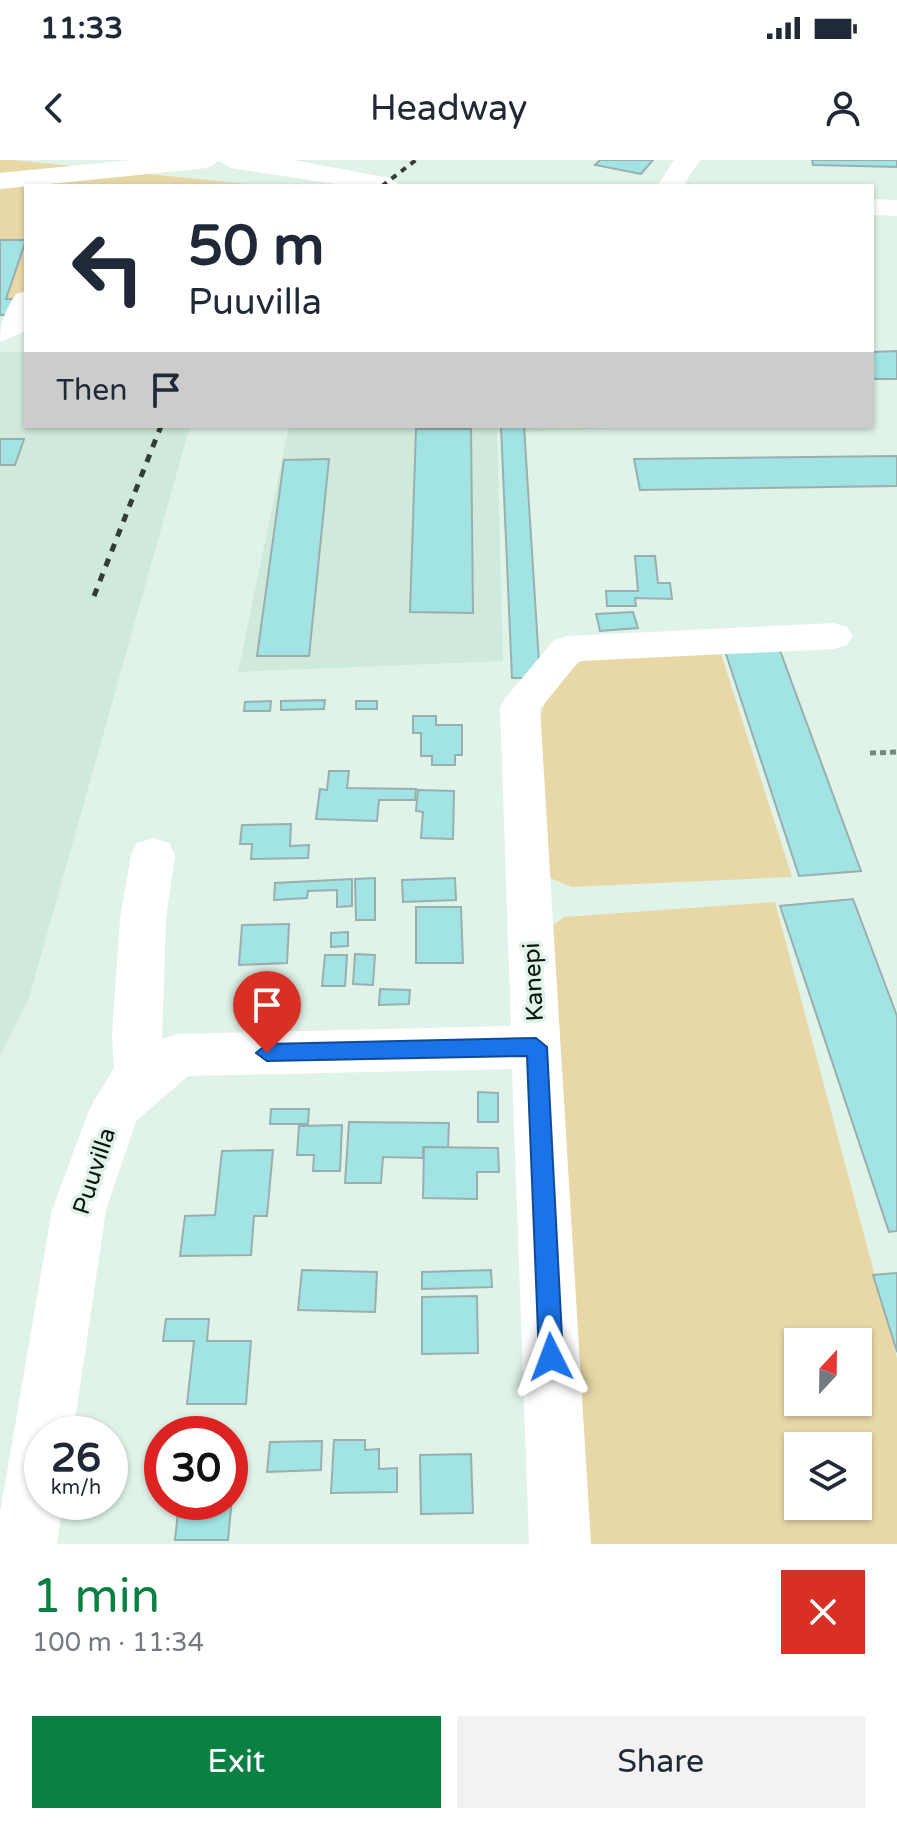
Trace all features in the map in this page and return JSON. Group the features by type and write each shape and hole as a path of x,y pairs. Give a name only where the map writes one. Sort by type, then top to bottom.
{"street":[{"path":"0,181 31,169 207,160"},
{"path":"231,160 362,169 386,184"},
{"path":"671,184 687,160"},
{"path":"874,207 897,208"},
{"path":"0,333 13,328 24,304"},
{"name":"Kanepi","path":"560,1544 520,707 568,649 834,636"},
{"path":"125,1099 140,1070 143,1051 136,1035 143,919 153,855"},
{"name":"Puuvilla","path":"46,1416 79,1210 115,1108 177,1055 536,1047"},
{"path":"26,1544 30,1520"}],"path":[{"path":"870,753 897,752"}],"shaded area":[{"path":"0,160 246,184 24,184 24,309 0,317"},
{"path":"0,352 24,352 24,428 189,428 29,998 0,1056"},
{"path":"289,428 611,428 497,433 503,661 238,672"},
{"path":"719,647 792,877 572,887 550,878 539,724 549,694 568,671 586,659"},
{"path":"775,902 897,1358 897,1544 580,1544 550,928 564,917"}],"building":[{"path":"600,160 653,160 641,174 595,165"},
{"path":"812,160 897,160 897,167 813,165"},
{"path":"0,240 24,240 6,299 14,299 8,315 0,315"},
{"path":"897,351 897,379 874,379 874,352"},
{"path":"501,428 524,428 540,678 512,678"},
{"path":"416,429 471,429 473,613 410,612"},
{"path":"0,439 24,439 15,465 0,465"},
{"path":"897,456 897,486 640,490 634,459"},
{"path":"329,459 309,656 257,656 284,460"},
{"path":"635,556 655,556 658,583 670,583 672,599 635,598 636,606 607,606 606,591 638,591"},
{"path":"633,612 638,628 600,631 596,614"},
{"path":"778,645 861,871 799,876 724,648"},
{"path":"325,700 324,709 281,710 281,701"},
{"path":"271,701 270,711 244,711 245,702"},
{"path":"356,701 377,701 377,709 356,709"},
{"path":"413,716 436,716 436,725 462,725 462,755 455,755 455,765 432,765 432,756 421,756 421,733 413,733"},
{"path":"329,771 349,771 347,788 416,789 415,800 379,800 377,821 316,819 320,789 327,790"},
{"path":"418,790 454,791 453,839 421,838 423,812 416,811"},
{"path":"291,824 290,846 309,845 308,858 251,859 252,844 240,844 242,825"},
{"path":"375,878 375,920 356,920 355,879"},
{"path":"455,878 456,900 403,902 402,880"},
{"path":"352,879 352,906 337,907 337,890 308,891 307,898 274,900 275,883"},
{"path":"853,899 897,1016 897,1231 889,1232 780,906"},
{"path":"416,907 461,907 463,963 416,963"},
{"path":"289,924 287,963 239,965 242,925"},
{"path":"348,932 348,946 331,947 331,933"},
{"path":"355,954 375,955 373,985 353,984"},
{"path":"325,955 347,955 345,986 322,986"},
{"path":"380,989 410,990 409,1004 379,1005"},
{"path":"478,1092 498,1093 498,1122 478,1122"},
{"path":"271,1109 309,1109 308,1124 270,1124"},
{"path":"349,1122 449,1123 448,1148 423,1147 423,1158 383,1157 381,1183 345,1183"},
{"path":"342,1125 340,1171 313,1171 314,1155 297,1155 299,1126"},
{"path":"424,1147 498,1148 499,1172 477,1172 477,1199 423,1198"},
{"path":"273,1150 267,1216 254,1216 251,1255 180,1256 185,1216 215,1215 222,1151"},
{"path":"302,1270 377,1272 375,1312 298,1310"},
{"path":"491,1270 492,1287 422,1289 422,1272"},
{"path":"897,1273 897,1352 873,1275"},
{"path":"477,1296 478,1353 422,1354 422,1297"},
{"path":"166,1319 209,1319 207,1341 251,1341 246,1404 187,1404 194,1341 163,1341"},
{"path":"334,1440 365,1440 365,1450 379,1449 379,1469 397,1468 397,1492 331,1493"},
{"path":"322,1441 321,1470 267,1472 270,1442"},
{"path":"471,1454 473,1513 421,1514 420,1455"},
{"path":"177,1520 230,1520 228,1540 175,1540"}],"railway":[{"path":"385,184 416,160"},
{"path":"94,596 160,428"}],"route":[{"path":"267,1053 536,1047 551,1357"}]}
